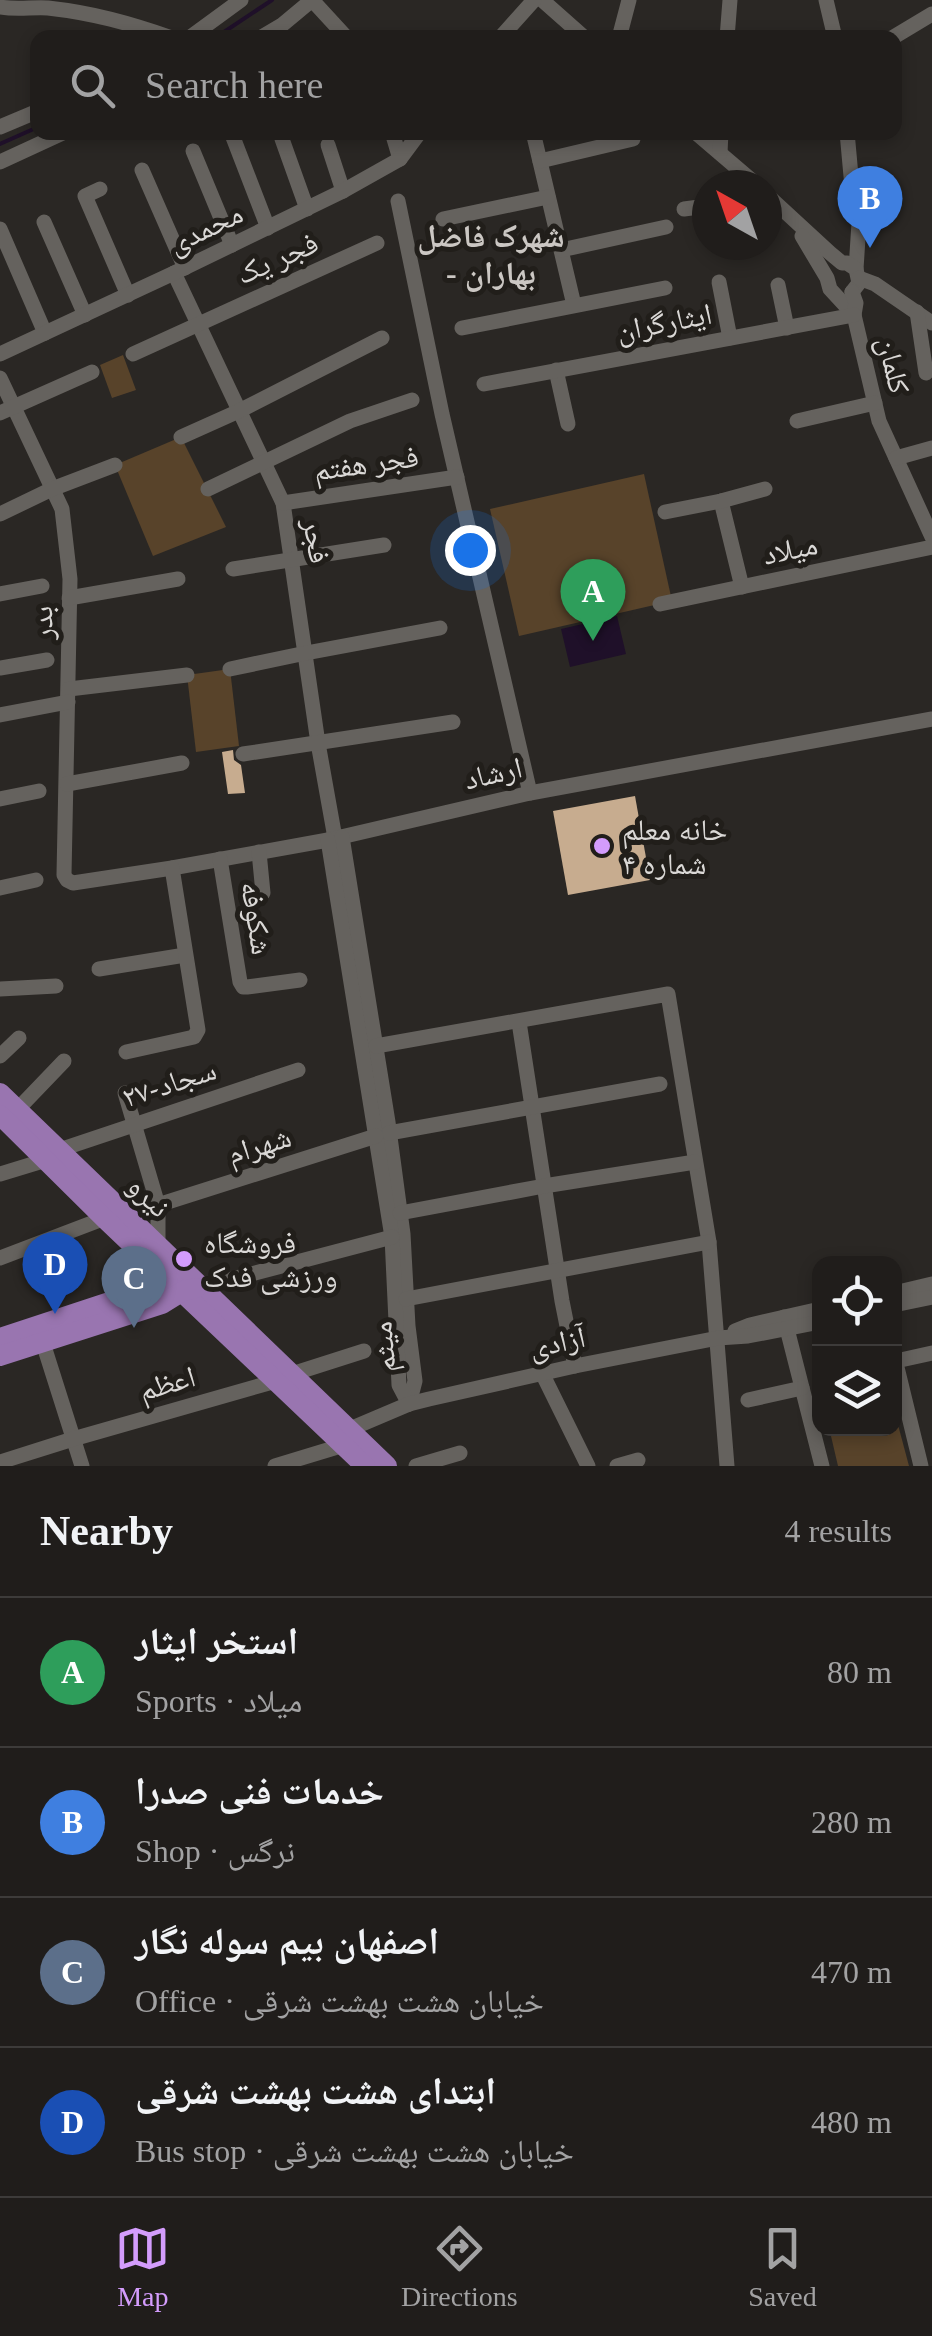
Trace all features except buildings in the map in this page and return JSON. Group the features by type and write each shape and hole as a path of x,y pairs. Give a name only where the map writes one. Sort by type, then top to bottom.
{"main road":[{"name":"نیرو","path":"0,1093 9,1112 284,1377 342,1437 364,1466"},
{"name":"نیرو","path":"52,1155 104,1218 152,1251"},
{"path":"136,1294 152,1251"},
{"path":"0,1356 43,1343 160,1295 193,1289"},
{"path":"0,1338 136,1294 160,1295"},
{"name":"نیرو","path":"342,1437 387,1466"}],"street":[{"path":"200,30 241,0"},
{"path":"274,30 312,0 340,30"},
{"path":"621,30 629,0"},
{"path":"728,30 730,0"},
{"path":"826,0 833,30"},
{"path":"510,30 544,1 576,30"},
{"path":"0,6 110,17 148,30"},
{"path":"902,32 932,14"},
{"path":"0,127 30,114"},
{"path":"0,162 48,140"},
{"path":"234,140 268,228"},
{"path":"282,140 306,209"},
{"path":"394,140 400,158"},
{"name":"محمدی","path":"0,354 343,191 400,158 414,140"},
{"path":"535,140 574,305"},
{"path":"540,161 634,140"},
{"path":"705,140 737,170"},
{"path":"720,153 721,140"},
{"name":"کلمان","path":"848,140 858,223 852,276 854,315 879,422 932,537"},
{"path":"328,144 343,191"},
{"path":"193,151 232,245"},
{"name":"فجر","path":"142,170 199,323 283,503 335,838"},
{"path":"100,189 85,196 128,295"},
{"path":"443,219 548,197"},
{"path":"398,201 530,793"},
{"path":"684,209 692,208"},
{"path":"782,211 852,276"},
{"path":"44,222 85,314"},
{"name":"کلمان","path":"794,223 830,286 854,315"},
{"path":"561,250 666,227"},
{"path":"0,229 45,332"},
{"name":"فجر یک","path":"133,354 377,243"},
{"path":"852,276 843,296 830,286 830,269 852,276 875,284 932,323"},
{"path":"719,282 730,338"},
{"path":"778,285 787,328"},
{"path":"462,328 666,288"},
{"path":"917,312 926,373"},
{"name":"ایثارگران","path":"484,384 854,315"},
{"path":"181,437 382,338"},
{"path":"556,370 568,424"},
{"path":"7,410 92,372"},
{"name":"بدر","path":"0,378 7,410 62,509 70,578 64,875 67,880"},
{"path":"208,489 350,421 412,400"},
{"path":"796,422 874,403"},
{"path":"896,458 932,448"},
{"path":"0,514 115,465"},
{"name":"فجر هفتم","path":"283,503 457,478"},
{"path":"666,512 764,489"},
{"path":"914,498 932,494"},
{"path":"721,502 742,587"},
{"path":"233,569 384,545"},
{"name":"میلاد","path":"660,604 932,547"},
{"path":"69,598 178,579"},
{"path":"0,594 42,586"},
{"path":"230,670 440,628"},
{"path":"0,668 47,660"},
{"path":"0,714 69,695 186,675"},
{"name":"ارشاد","path":"67,880 73,883 172,868 335,838 530,793 932,720"},
{"path":"244,754 453,722"},
{"path":"68,784 182,763"},
{"path":"0,799 39,791"},
{"name":"میثم","path":"335,838 382,1135 400,1213 415,1381 409,1404"},
{"path":"259,852 263,893"},
{"name":"میثم","path":"338,856 376,1046 392,1237 399,1385 409,1404"},
{"name":"شکوفه","path":"220,858 240,982 247,987 300,980"},
{"path":"126,1052 194,1037 197,1033 172,868"},
{"path":"0,888 36,880"},
{"path":"99,969 185,955"},
{"path":"0,989 56,986"},
{"path":"376,1046 668,994 709,1242 726,1466"},
{"path":"519,1022 575,1366"},
{"path":"0,1056 19,1038"},
{"path":"9,1112 64,1061"},
{"name":"۲۷-سجاد","path":"0,1174 132,1124 298,1070"},
{"name":"شهرام","path":"158,1205 382,1135 660,1084"},
{"path":"125,1093 158,1205 152,1251"},
{"path":"400,1213 695,1162"},
{"path":"0,1258 104,1218"},
{"path":"193,1289 392,1237"},
{"path":"406,1299 709,1242"},
{"path":"902,1290 932,1284"},
{"path":"902,1303 932,1297"},
{"name":"آزادی","path":"275,1466 409,1404 575,1366 718,1338 748,1336 812,1312"},
{"name":"آزادی","path":"785,1323 812,1322"},
{"path":"785,1323 822,1466"},
{"path":"43,1343 82,1466"},
{"name":"اعظم","path":"0,1462 364,1351"},
{"path":"902,1357 932,1353"},
{"path":"542,1373 588,1466"},
{"path":"902,1382 924,1459"},
{"path":"748,1400 802,1388"},
{"path":"416,1466 460,1453"},
{"path":"618,1466 638,1460"}],"shaded area":[{"path":"123,355 136,390 112,398 100,365"},
{"path":"181,437 226,527 153,556 115,465"},
{"path":"644,474 672,601 519,636 490,509"},
{"path":"617,616 626,654 570,667 561,629"},
{"path":"230,669 239,746 196,752 187,675"},
{"path":"831,1436 901,1436 909,1466 838,1466"}],"waterway":[{"path":"227,30 272,0"},
{"path":"0,144 30,131"}],"place":[{"name":"خدمات فنی صدرا","path":"870,248"},
{"name":"استخر ایثار","path":"593,641"},
{"name":"خانه معلم شماره ۴","path":"602,846"},
{"name":"فروشگاه ورزشی فدک","path":"184,1259"},
{"name":"ابتدای هشت بهشت شرقی","path":"55,1314"},
{"name":"اصفهان بیم سوله نگار","path":"134,1328"}],"district":[{"name":"شهرک فاضل - بهاران","path":"491,254"}]}
